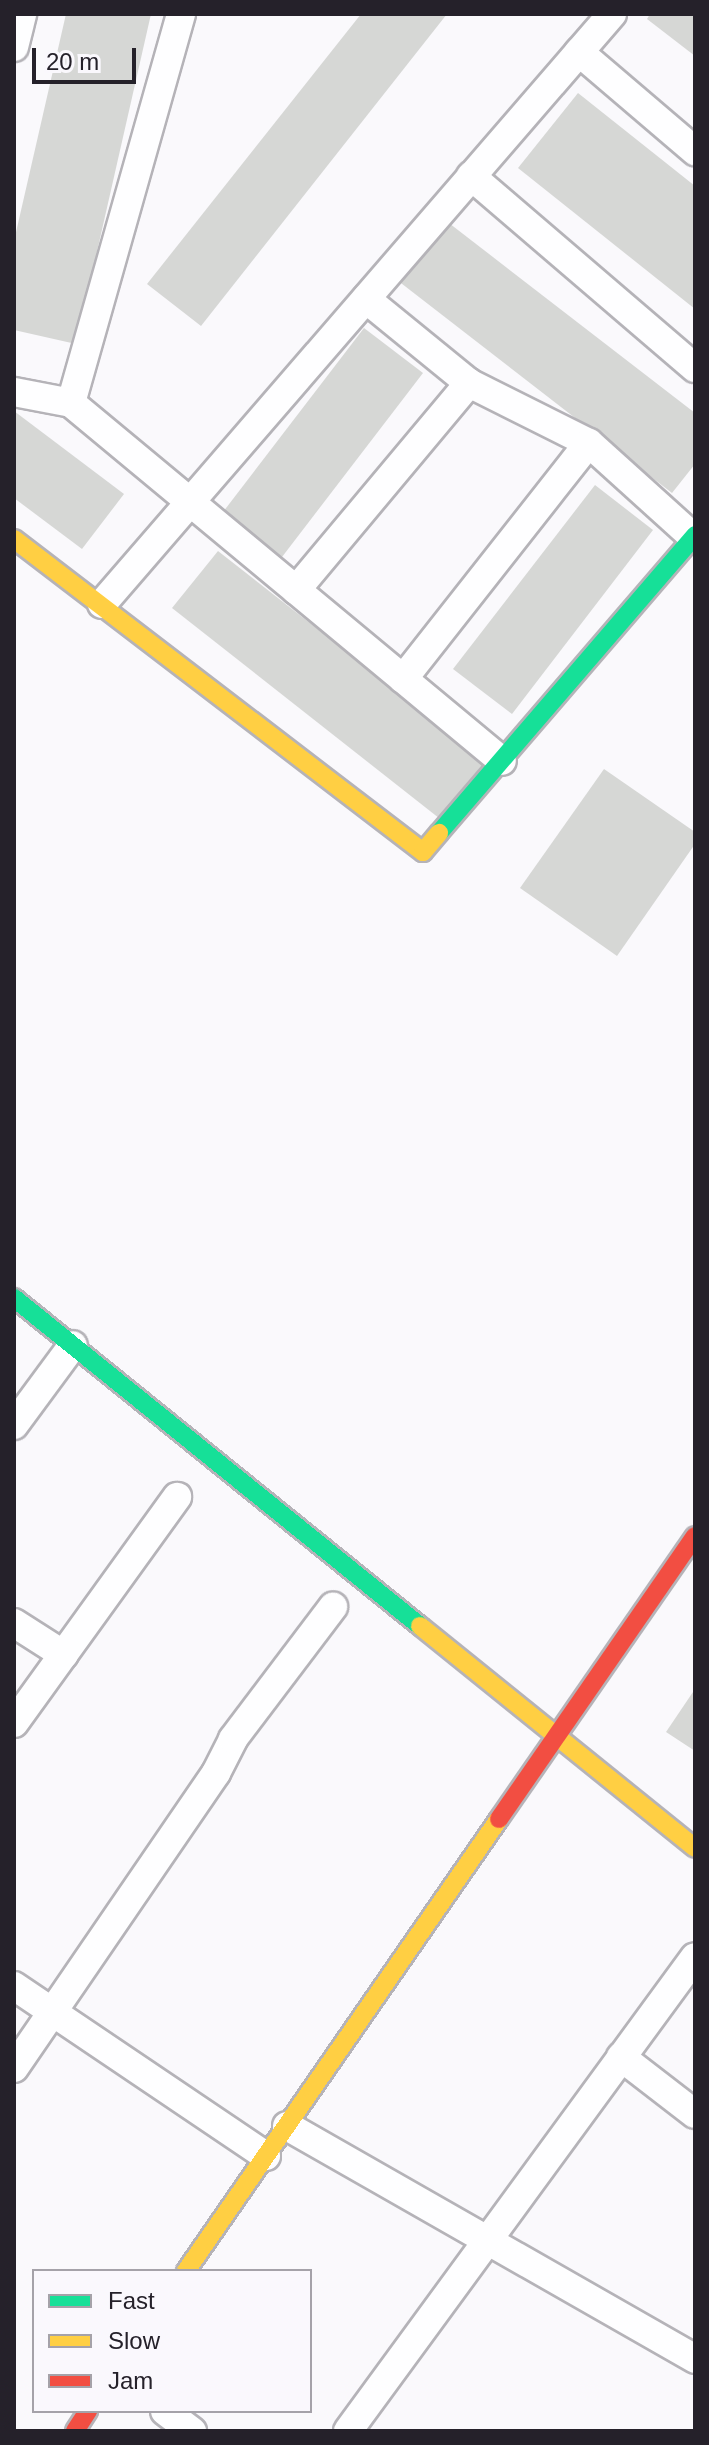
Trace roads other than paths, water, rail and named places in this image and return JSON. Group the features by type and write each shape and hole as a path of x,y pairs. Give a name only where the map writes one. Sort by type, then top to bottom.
{"street":[{"path":"14,47 22,14"},
{"path":"71,403 181,14"},
{"path":"102,604 612,14"},
{"path":"579,52 695,151"},
{"path":"471,176 695,368"},
{"path":"14,539 423,852 694,536 589,443 469,383 366,299"},
{"path":"296,590 469,383"},
{"path":"14,392 71,403 502,761"},
{"path":"403,679 589,443"},
{"path":"14,1298 695,1848"},
{"path":"14,1425 73,1345"},
{"path":"14,1723 177,1497"},
{"path":"187,2269 695,1536"},
{"path":"14,2068 216,1773 233,1739 333,1607"},
{"path":"14,1623 64,1655"},
{"path":"348,2431 695,1957"},
{"path":"14,1986 266,2156"},
{"path":"621,2057 695,2114"},
{"path":"287,2126 484,2242 695,2359"},
{"path":"75,2431 87,2413"},
{"path":"168,2413 192,2431"}]}
